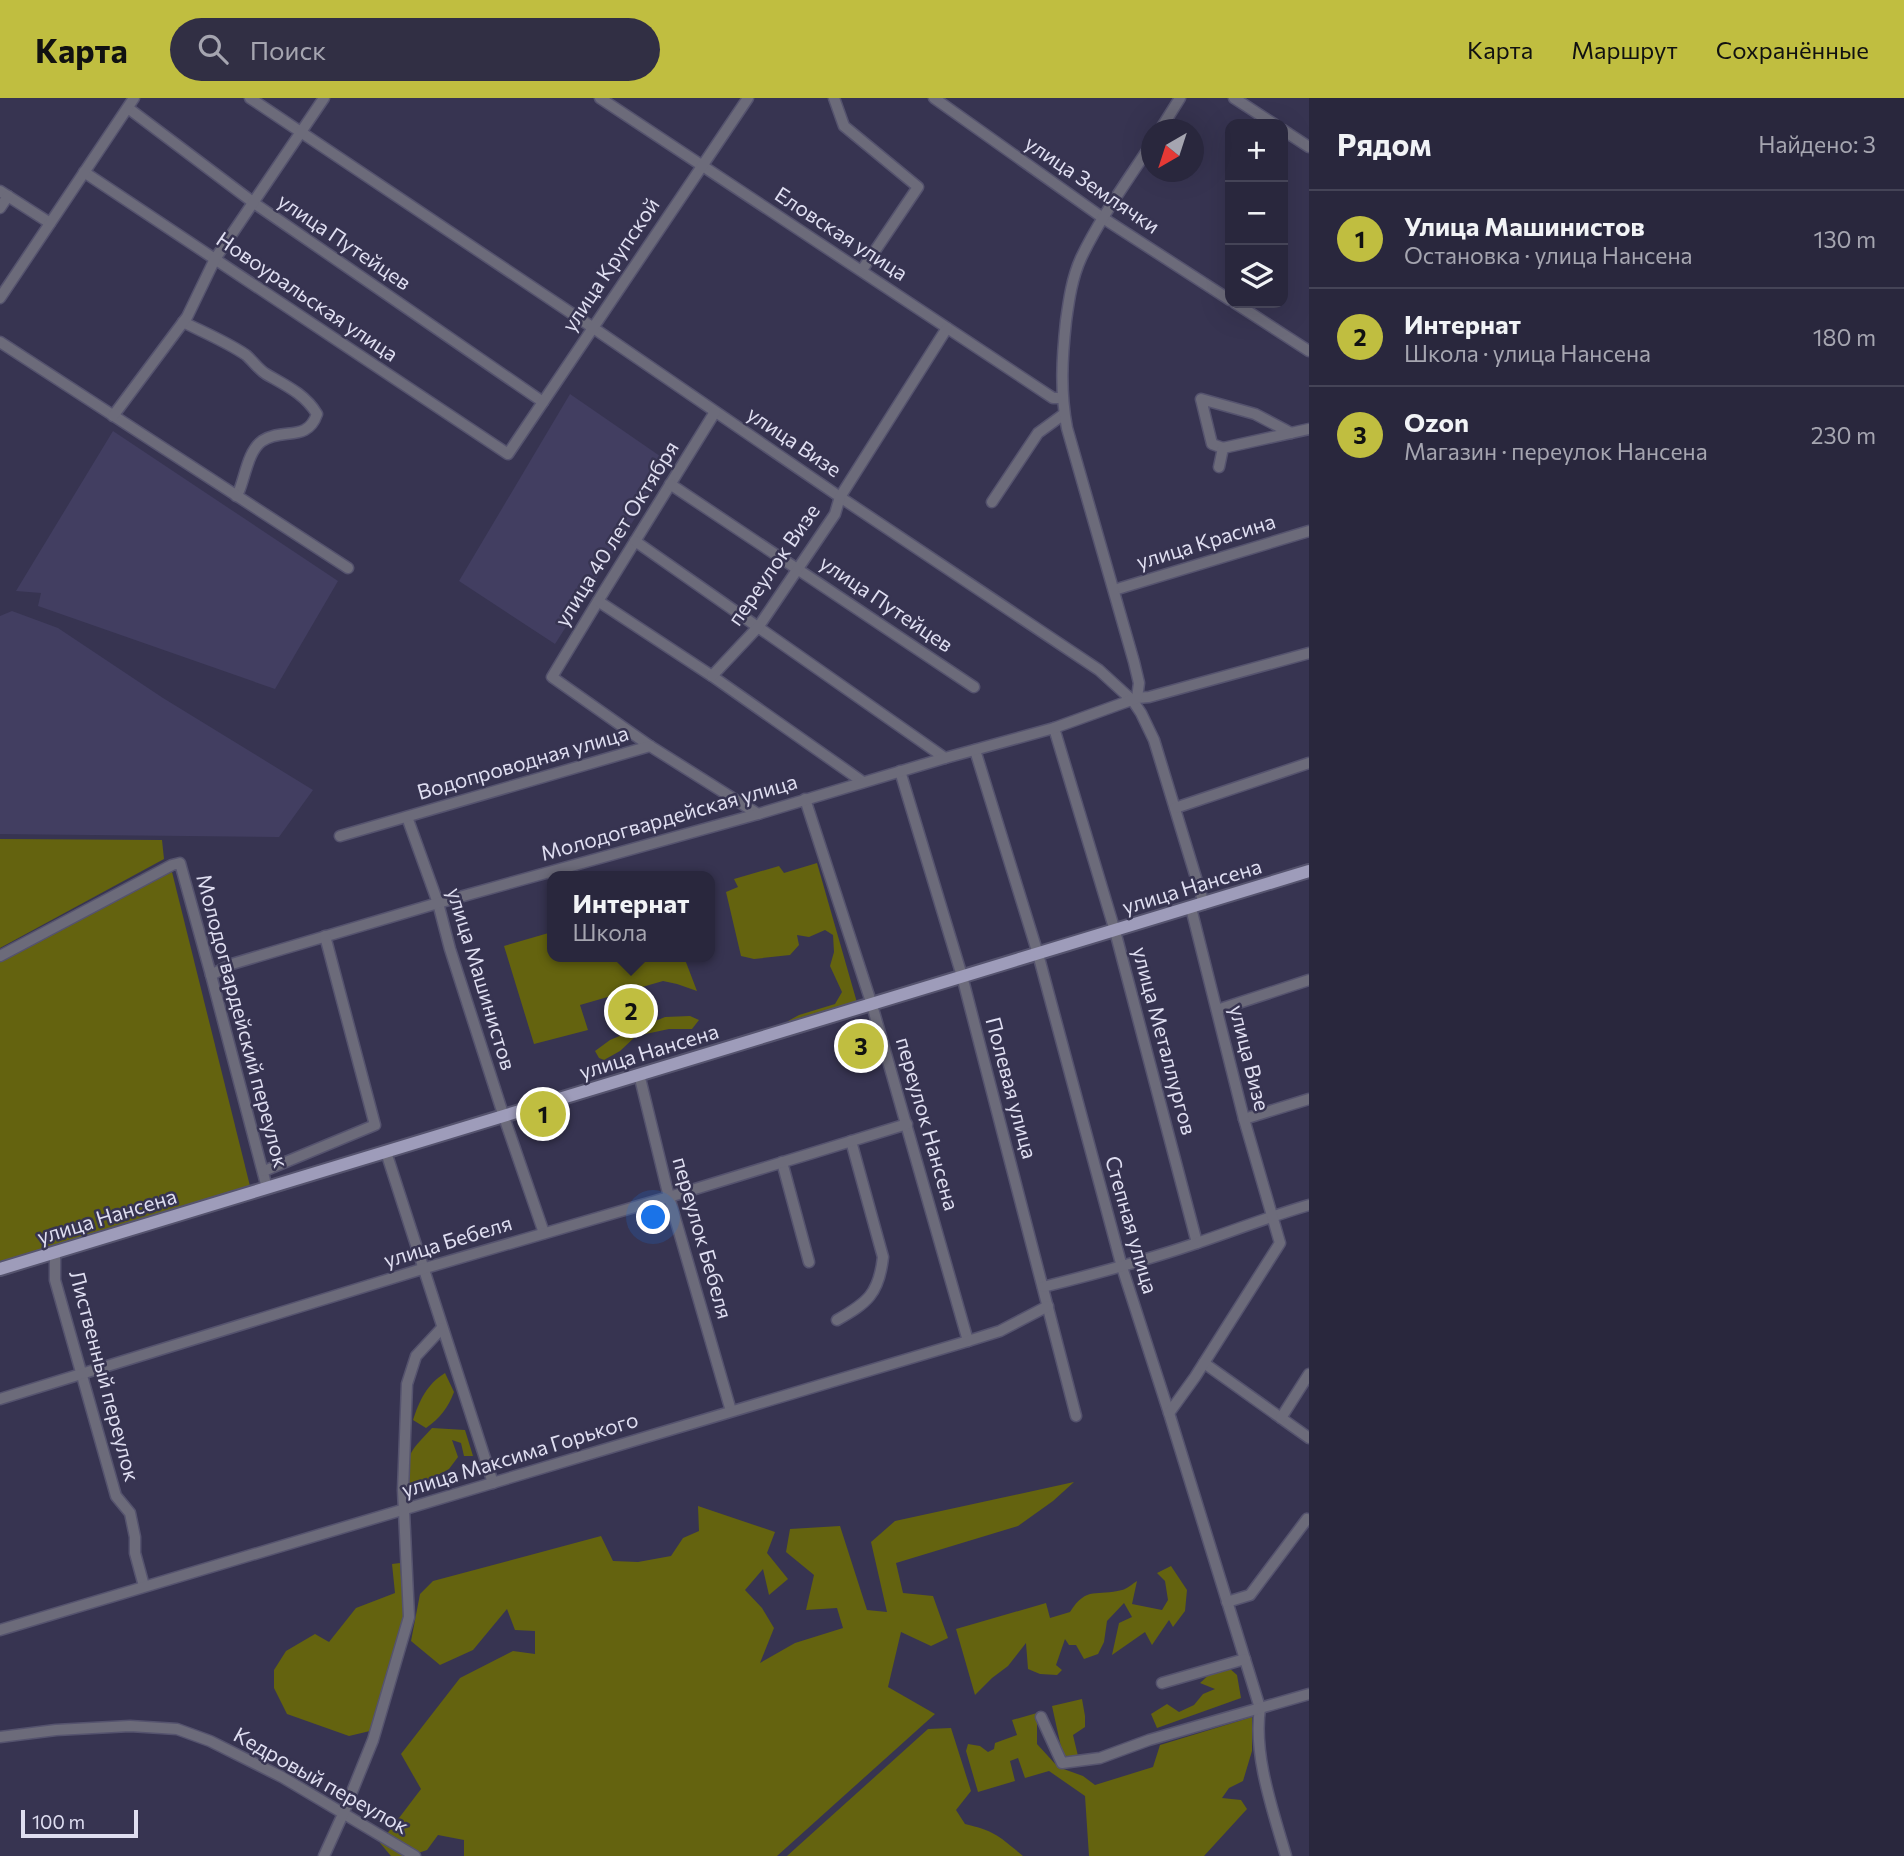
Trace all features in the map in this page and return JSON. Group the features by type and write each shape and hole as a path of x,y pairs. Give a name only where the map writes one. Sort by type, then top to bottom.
{"main road":[{"name":"улица Нансена","path":"0,1269 1309,871"}],"street":[{"path":"0,298 134,98"},
{"name":"улица Визе","path":"250,98 1073,652 1135,700 1154,740 1175,808 1217,1010 1244,1119 1280,1242 1204,1363 1169,1413"},
{"path":"113,416 183,322 215,259 324,98"},
{"name":"Еловская улица","path":"600,98 1053,398 1062,398"},
{"name":"улица Крупской","path":"508,454 748,98"},
{"path":"834,98 844,126 918,187 862,270"},
{"name":"улица Землячки","path":"934,98 1103,218 1225,297"},
{"path":"1167,119 1180,98"},
{"path":"1234,98 1266,119"},
{"name":"улица Путейцев","path":"128,108 254,203 543,402"},
{"path":"1288,134 1309,147"},
{"path":"1135,700 1139,684 1134,662 1064,414 1062,358 1070,290 1080,259 1141,160"},
{"name":"Новоуральская улица","path":"84,172 508,454"},
{"path":"0,208 4,193 50,223"},
{"path":"1243,308 1309,351"},
{"path":"183,322 246,356 264,373 299,394 311,404 317,414 314,424 307,431 280,434 261,442 253,453 236,496"},
{"name":"переулок Визе","path":"712,676 759,626 835,514 840,497 947,328"},
{"path":"0,342 348,568"},
{"path":"1291,433 1255,414 1200,399 1212,444 1223,449 1309,429"},
{"name":"улица 40 лет Октября","path":"650,746 552,677 715,412"},
{"path":"992,502 1038,433 1064,414"},
{"path":"1219,467 1223,449"},
{"name":"улица Путейцев","path":"670,484 974,687"},
{"name":"улица Красина","path":"1114,590 1309,531"},
{"path":"635,541 945,758"},
{"path":"597,601 712,676 863,782"},
{"name":"Молодогвардейская улица","path":"553,871 1054,728 1135,700 1309,653"},
{"name":"улица Металлургов","path":"1054,728 1115,931 1197,1243"},
{"path":"650,746 758,814"},
{"name":"Водопроводная улица","path":"341,836 650,746"},
{"name":"Степная улица","path":"975,750 1038,954 1122,1267 1260,1708 1258,1722 1262,1757 1286,1856"},
{"path":"1175,808 1309,763"},
{"name":"Полевая улица","path":"900,771 962,976 1076,1416"},
{"name":"переулок Нансена","path":"805,799 872,1004 968,1341"},
{"name":"улица Машинистов","path":"407,817 438,903 450,949 544,1233"},
{"name":"Молодогвардейский переулок","path":"0,956 180,863 267,1188"},
{"name":"Молодогвардейская улица","path":"211,975 232,964 547,873"},
{"path":"264,1171 375,1125 325,936"},
{"path":"1217,1010 1309,980"},
{"name":"переулок Бебеля","path":"639,1074 669,1197 731,1411"},
{"path":"1244,1119 1309,1099"},
{"name":"улица Бебеля","path":"0,1399 907,1124"},
{"path":"836,1320 859,1307 874,1292 883,1257 852,1141"},
{"path":"386,1152 493,1483"},
{"path":"782,1162 809,1262"},
{"path":"1043,1287 1122,1267 1309,1205"},
{"name":"Лиственный переулок","path":"55,1252 55,1280 116,1496 130,1513 135,1553 144,1586"},
{"name":"улица Максима Горького","path":"0,1630 968,1341 1000,1331 1048,1306"},
{"path":"324,1856 373,1740 410,1618 403,1510 407,1384 416,1356 442,1328"},
{"path":"1204,1363 1309,1438"},
{"path":"1281,1418 1309,1374"},
{"path":"1227,1602 1250,1595 1307,1519 1309,1520"},
{"path":"1162,1683 1244,1659"},
{"path":"1041,1717 1062,1763 1100,1758 1149,1740 1309,1694"},
{"name":"Кедровый переулок","path":"0,1737 55,1730 130,1726 177,1729 210,1741 282,1777 415,1856"}],"shaded area":[{"path":"570,394 670,463 555,644 459,581"},
{"path":"113,431 338,581 275,689 38,606 41,593 16,591"},
{"path":"12,611 58,628 163,698 313,790 279,837 0,834 0,616"},
{"path":"0,839 162,840 164,859 0,948"},
{"path":"817,863 858,1006 787,1027 788,1021 799,1015 835,1004 842,992 830,966 834,952 833,935 825,930 809,937 797,935 799,945 790,955 754,959 741,956 726,892 738,887 734,879 779,866 784,873"},
{"path":"171,868 250,1186 0,1263 0,961"},
{"path":"547,933 547,962 686,962 697,991 663,981 580,1005 588,1030 534,1044 504,946"},
{"path":"690,1016 699,1020 692,1029 669,1029 636,1036 620,1051 604,1060 599,1058 595,1051 610,1040 665,1017"},
{"path":"445,1373 454,1392 443,1412 426,1428 413,1420 415,1413 429,1388"},
{"path":"432,1428 465,1430 473,1456 464,1456 461,1443 452,1440 458,1457 449,1469 408,1491 410,1456"},
{"path":"1074,1482 1018,1526 896,1563 903,1593 933,1596 948,1638 931,1646 901,1632 888,1687 935,1714 777,1856 464,1856 464,1840 438,1835 427,1850 409,1856 391,1856 380,1843 421,1789 401,1754 460,1678 513,1651 535,1654 535,1631 515,1630 507,1609 473,1650 440,1665 411,1641 420,1594 433,1581 601,1536 613,1561 638,1562 671,1556 683,1538 699,1531 698,1506 775,1532 767,1553 788,1579 769,1595 763,1569 745,1590 762,1608 774,1628 760,1663 795,1643 843,1628 837,1608 806,1610 814,1575 786,1552 790,1529 840,1526 867,1610 887,1612 871,1542 895,1521"},
{"path":"400,1563 404,1618 370,1731 349,1736 287,1714 274,1688 274,1670 286,1651 315,1634 329,1642 356,1608 395,1593 392,1564"},
{"path":"1171,1566 1187,1590 1185,1611 1173,1627 1169,1620 1152,1645 1145,1632 1112,1655 1119,1623 1132,1617 1124,1603 1107,1621 1104,1642 1098,1654 1084,1659 1076,1645 1069,1645 1065,1639 1056,1665 1062,1670 1057,1675 1040,1674 1028,1669 1026,1643 1008,1666 975,1695 956,1629 1046,1603 1050,1618 1070,1612 1087,1595 1122,1590 1137,1581 1132,1604 1162,1610 1168,1600 1165,1581 1157,1573"},
{"path":"1229,1668 1237,1675 1241,1698 1157,1728 1151,1714 1167,1704 1179,1712 1194,1705 1203,1694 1215,1689 1200,1683 1213,1671"},
{"path":"1082,1699 1085,1727 1073,1735 1078,1756 1063,1756 1052,1706"},
{"path":"1037,1713 1037,1744 1058,1767 1083,1776 1095,1785 1153,1767 1160,1745 1252,1717 1252,1751 1243,1781 1229,1788 1222,1798 1241,1800 1247,1809 1204,1856 1089,1856 1085,1796 1049,1771 1025,1778 1018,1758 1010,1761 1015,1781 978,1792 966,1751 968,1744 980,1746 988,1752 994,1749 995,1743 1017,1735 1012,1720"},
{"path":"951,1728 971,1791 956,1810 965,1824 996,1835 1023,1856 787,1856 928,1729"}],"place":[{"name":"Интернат","path":"631,1011"},
{"name":"Ozon","path":"861,1046"},
{"name":"Улица Машинистов","path":"543,1114"}]}
